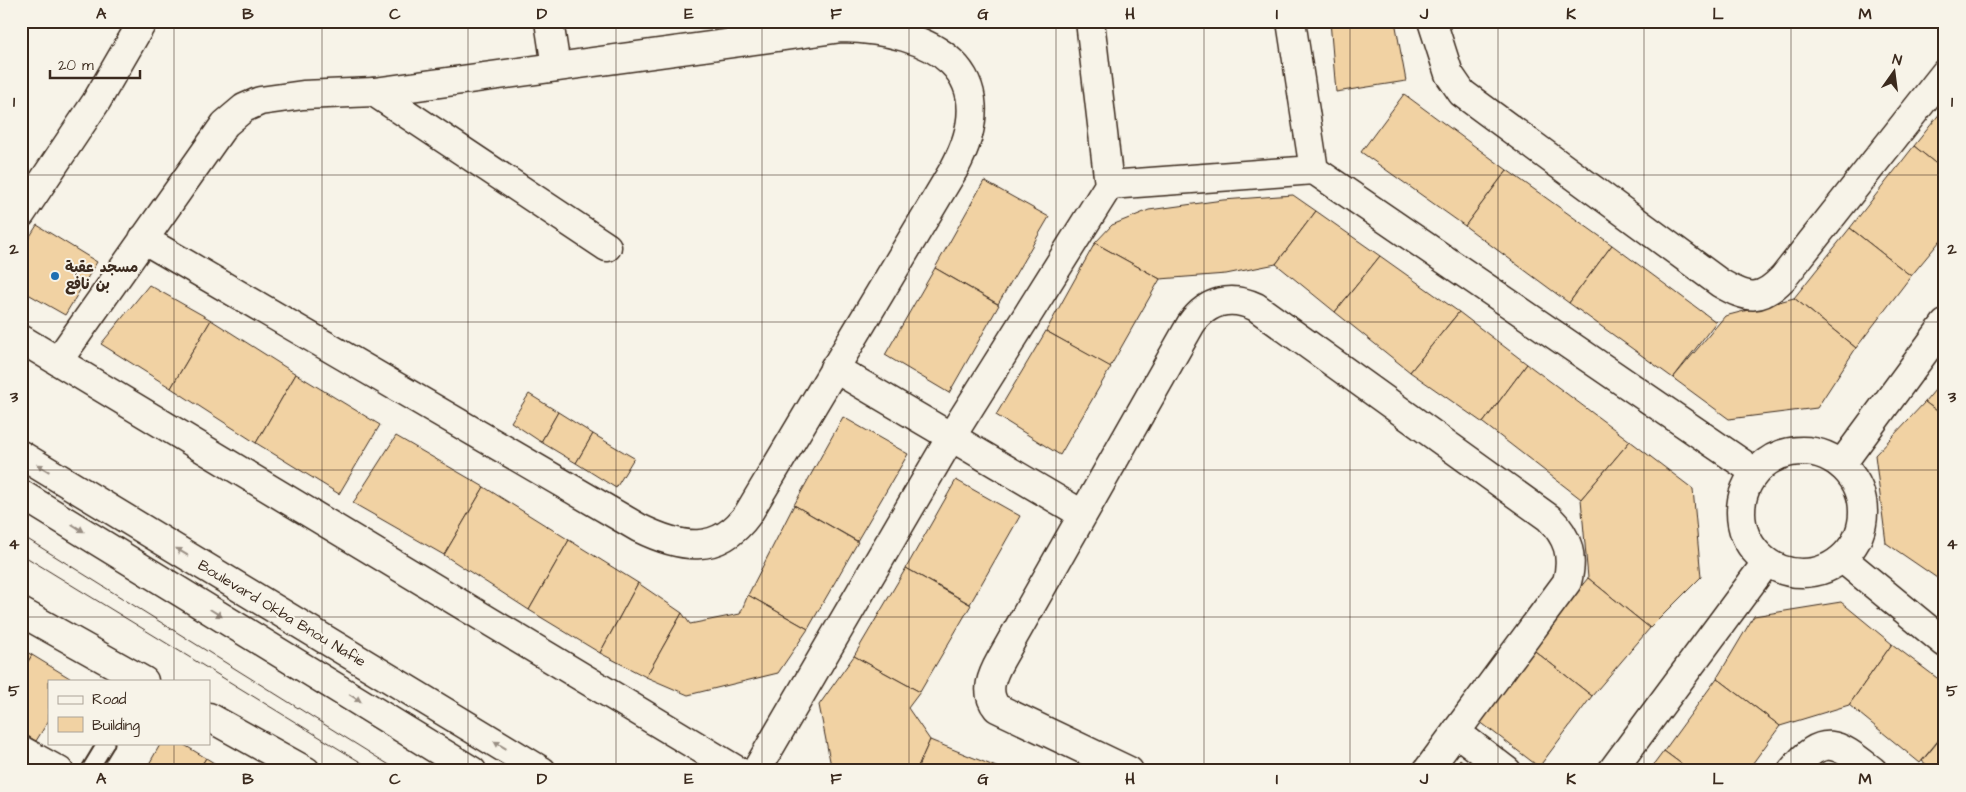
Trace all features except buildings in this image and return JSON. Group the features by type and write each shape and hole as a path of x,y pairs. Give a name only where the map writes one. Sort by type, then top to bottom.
{"street":[{"path":"21,214 96,102 143,21"},
{"path":"549,21 556,67"},
{"path":"756,771 951,437 1109,185 1090,21"},
{"path":"1291,21 1314,170"},
{"path":"1432,21 1449,74 1462,93 1720,283 1747,296 1768,293 1783,278 1945,73"},
{"path":"58,361 143,239 226,124 244,108 260,101 303,96 374,92 842,28 874,30 912,39 942,54 958,69 969,87 972,106 971,127 965,148 741,523 721,539 679,545 664,541 143,239"},
{"path":"374,92 607,247"},
{"path":"1109,185 1314,170 1754,472"},
{"path":"1129,771 1010,716 997,708 991,698 991,682 995,670 1082,514 1196,317 1222,300 1240,301 1256,306 1549,518 1562,531 1571,558 1567,582 1427,771"},
{"path":"1841,465 1945,324"},
{"path":"21,340 738,771"},
{"path":"834,368 1082,514"},
{"path":"1796,451 1828,456 1841,465 1853,477 1860,493 1864,510 1862,527 1856,543 1843,559 1826,569 1805,574 1785,572 1766,563 1752,549 1743,530 1740,510 1744,490 1754,472 1773,458 1796,451"},
{"name":"Boulevard Okba Bnou Nafie","path":"21,455 542,771"},
{"path":"21,494 472,771"},
{"path":"1843,559 1945,643"},
{"path":"1612,771 1766,563"},
{"path":"21,612 142,680"},
{"path":"210,718 306,771"},
{"path":"1456,732 1507,771"},
{"path":"1792,771 1807,753 1823,745 1838,747 1873,771"},
{"path":"21,750 59,771"}],"lane":[{"path":"89,771 105,744"}],"tram line":[{"path":"21,535 399,771"},
{"path":"21,554 375,771"}],"place":[{"name":"مسجد عقبة بن نافع","path":"55,276"}]}
